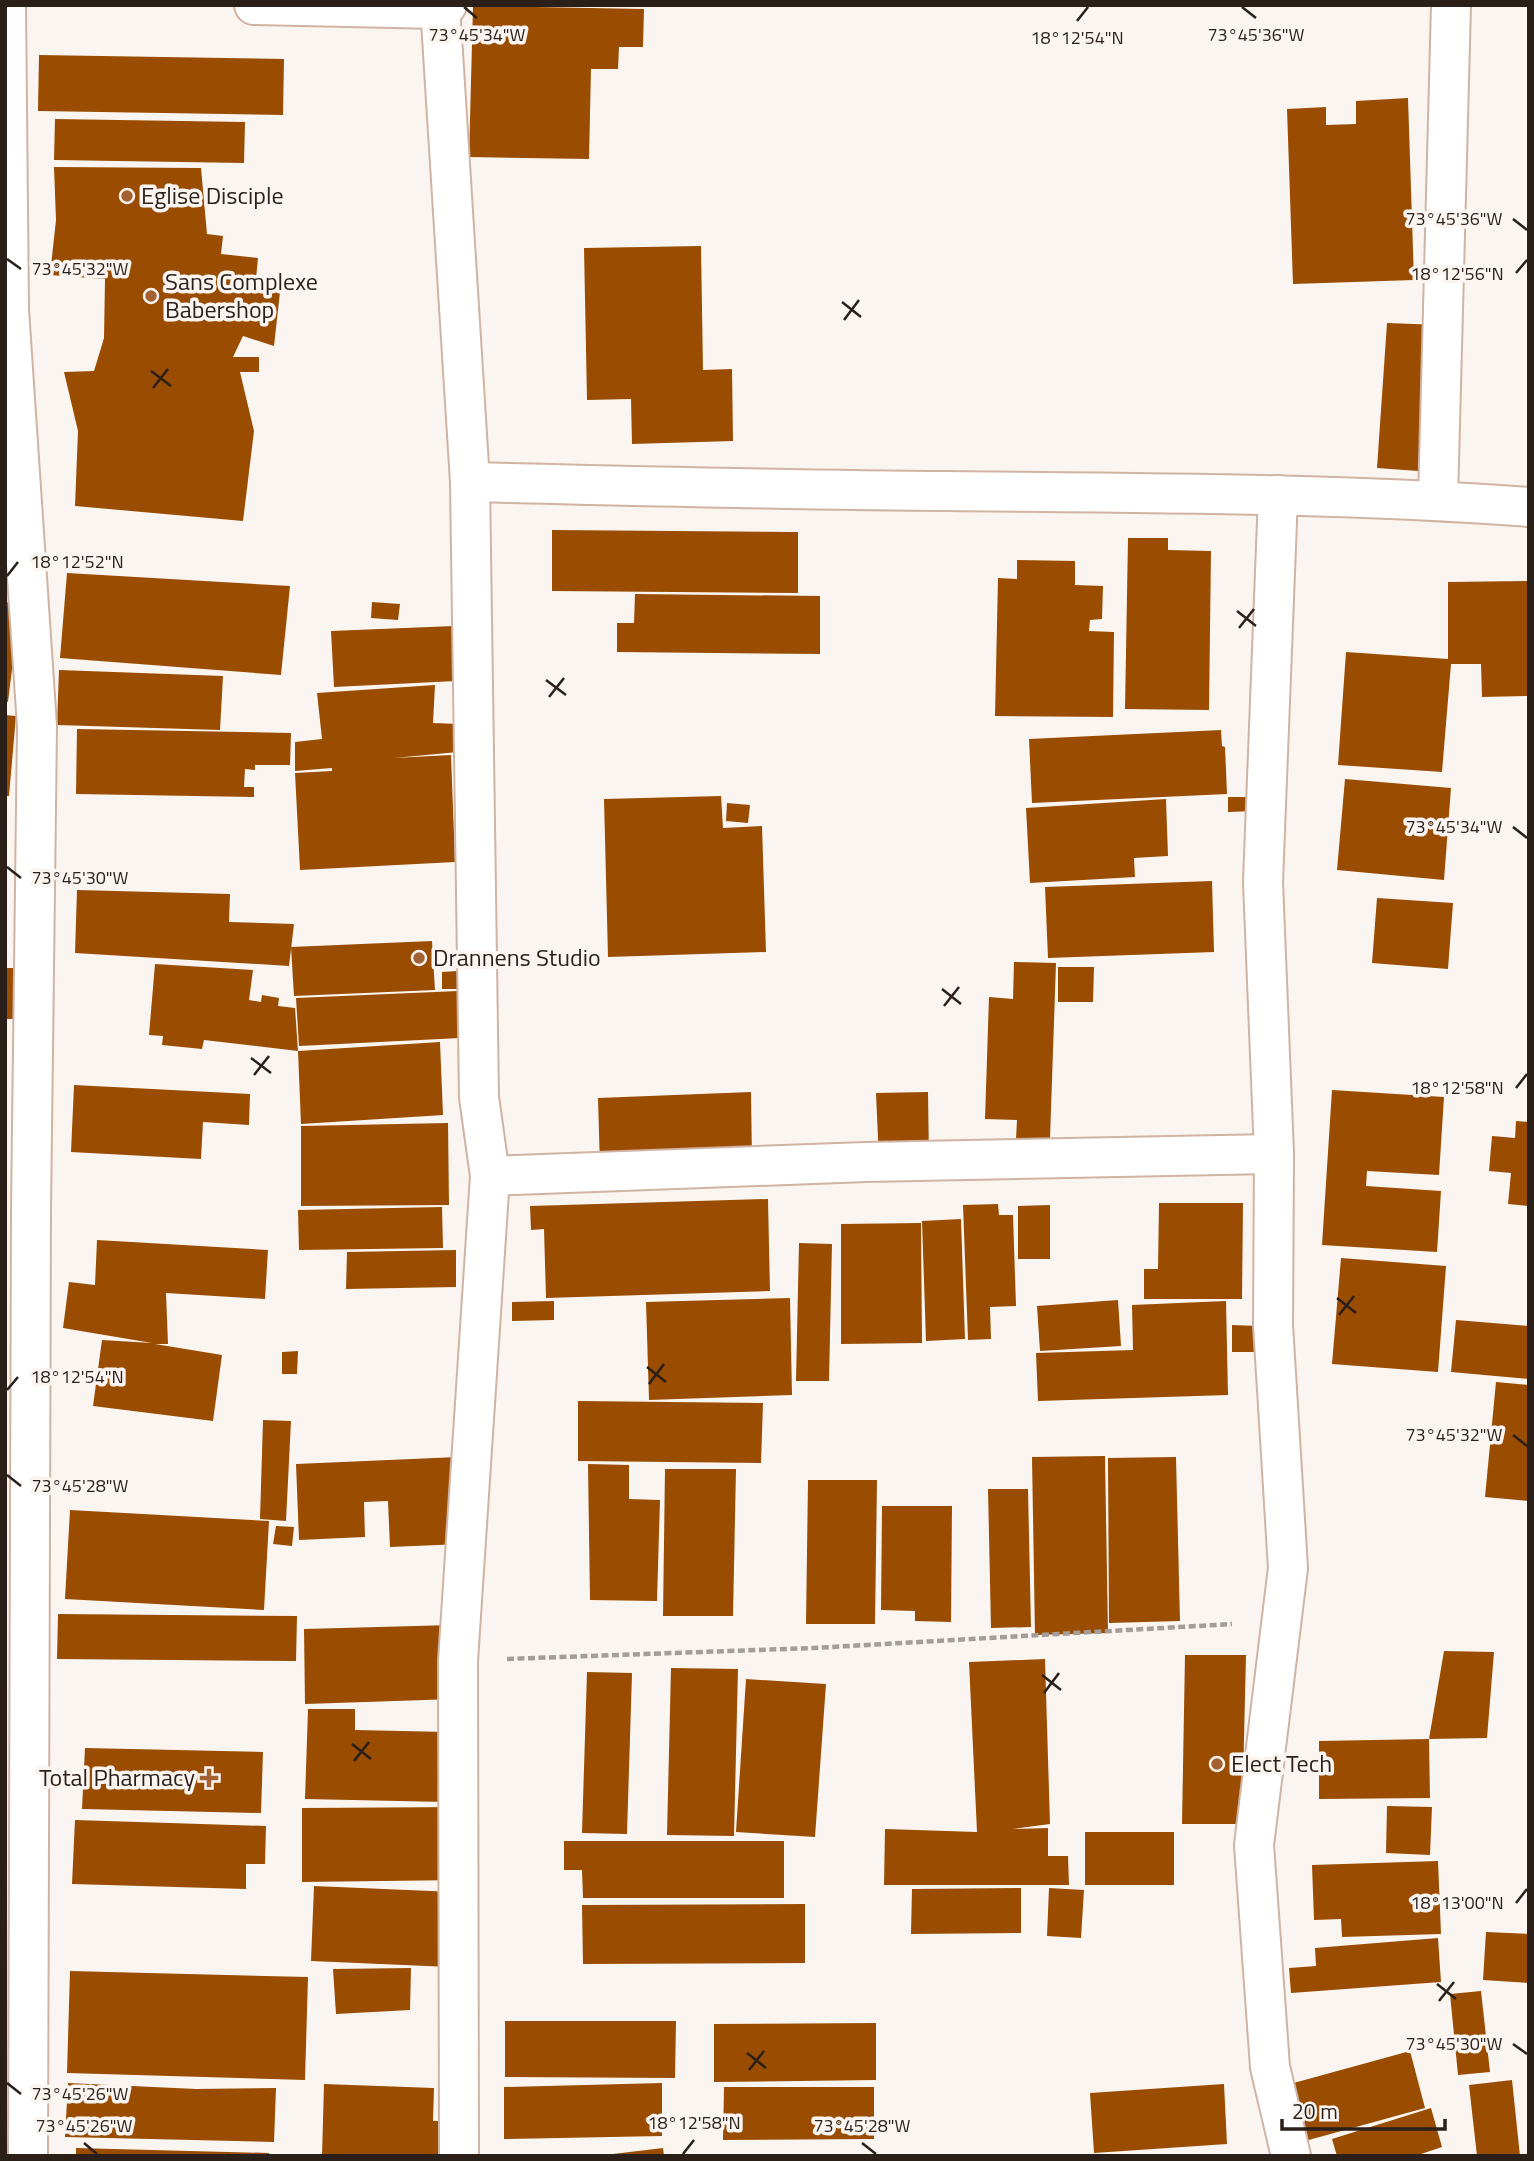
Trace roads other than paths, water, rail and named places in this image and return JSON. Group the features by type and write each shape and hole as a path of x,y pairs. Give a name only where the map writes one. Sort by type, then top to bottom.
{"street":[{"path":"6,5 9,310 37,726 31,1225 28,2156"},
{"path":"254,5 443,6 470,482 479,1097 490,1175 458,1661 459,2156"},
{"path":"1438,500 1451,5"},
{"path":"470,482 770,490 1278,495 1438,500 1529,507"},
{"path":"1278,495 1263,881 1274,1154 1273,1325 1288,1568 1254,1845 1270,2067 1291,2156"},
{"path":"490,1175 1274,1154"}],"place":[{"name":"Eglise Disciple","path":"127,196"},
{"name":"Sans Complexe Babershop","path":"151,296"},
{"name":"Drannens Studio","path":"419,958"},
{"name":"Elect Tech","path":"1217,1764"},
{"name":"Total Pharmacy","path":"209,1778"}]}
